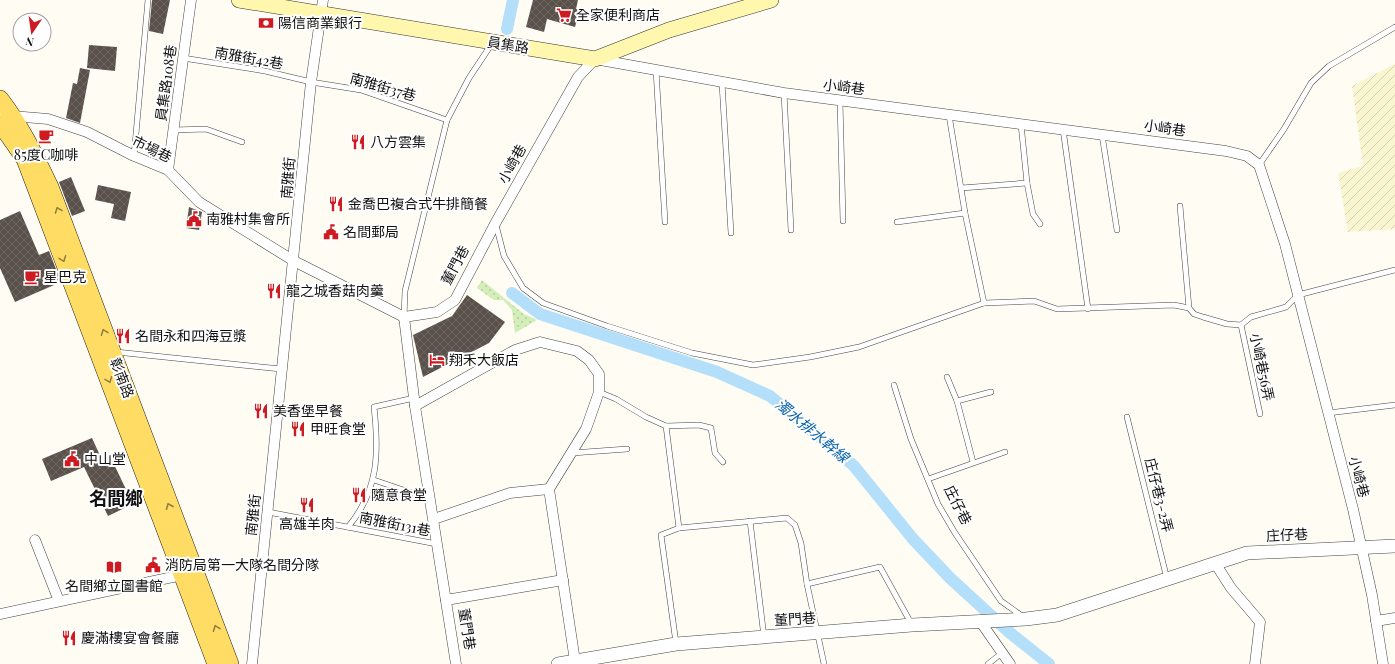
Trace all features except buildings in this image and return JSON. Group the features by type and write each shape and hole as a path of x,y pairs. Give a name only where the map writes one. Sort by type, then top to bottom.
{"main road":[{"name":"員集路","path":"239,0 322,7 492,42 595,59"},
{"path":"595,59 669,30 771,0"},
{"name":"彰南路","path":"0,99 4,118 34,154 50,187 104,350 182,575 216,664"},
{"name":"彰南路","path":"104,350 230,664"}],"street":[{"name":"員集路108巷","path":"168,170 191,0"},
{"name":"南雅街","path":"252,664 268,512 280,369 294,261 311,82 322,7"},
{"name":"小崎巷","path":"496,222 578,77 595,59 784,93 1021,124 1063,128 1226,151 1247,156 1259,165 1285,244 1361,547"},
{"name":"市場巷","path":"4,118 48,119 87,132 134,156 168,170 199,202 294,261 404,317"},
{"name":"董門巷","path":"456,664 415,402 404,317 437,312 455,300 496,222"},
{"path":"415,402 515,350 540,342 578,351 589,360 599,374 599,392 586,429 549,489 575,661"},
{"path":"434,519 510,493 549,489"},
{"path":"35,540 59,601"},
{"name":"庄仔巷","path":"1023,620 1057,614 1167,580 1215,562 1247,553 1395,546"},
{"path":"1361,547 1383,664"},
{"path":"1215,562 1231,588 1260,622 1255,664"},
{"path":"0,614 182,575"},
{"name":"董門巷","path":"446,600 563,580"},
{"path":"1376,621 1395,618"},
{"name":"董門巷","path":"558,664 575,661 600,661 676,644 818,634 912,625 1023,620"},
{"path":"980,621 1010,664"}],"lane":[{"path":"134,156 148,0"},
{"path":"1259,165 1284,129 1311,83 1329,66 1395,27"},
{"path":"404,317 405,291 447,120 469,78 492,42"},
{"name":"南雅街42巷","path":"183,58 266,71 311,82"},
{"path":"656,70 665,222"},
{"name":"南雅街37巷","path":"311,82 361,90 447,120"},
{"path":"722,83 731,233"},
{"path":"784,93 791,230"},
{"path":"840,101 844,221"},
{"path":"949,114 960,188 984,303"},
{"path":"1021,124 1027,183 1033,214 1040,224"},
{"path":"1063,128 1088,309"},
{"path":"174,130 206,130 242,142"},
{"path":"1102,134 1117,230"},
{"path":"960,188 1027,183"},
{"path":"1180,206 1189,308 1194,314 1203,317 1227,324 1241,325 1250,317 1286,307 1298,296 1395,270"},
{"path":"897,222 965,213"},
{"path":"496,222 504,256 524,288 543,303 692,353 753,365 810,357 859,347 984,303 1034,301 1057,309 1174,305 1189,308"},
{"name":"小崎巷56弄","path":"1241,325 1260,414"},
{"path":"104,350 280,369"},
{"path":"947,377 957,401 973,462"},
{"name":"庄仔巷","path":"894,385 911,439 938,504 976,566 1001,600 1023,620"},
{"path":"599,392 616,399 646,417 666,426 699,425 711,428 715,452 723,462"},
{"path":"957,401 991,392"},
{"name":"南雅街131巷","path":"348,527 357,516 374,480 377,436 374,407 415,402"},
{"path":"1328,414 1395,405"},
{"name":"庄仔巷3-2弄","path":"1127,417 1167,580"},
{"path":"666,426 679,528"},
{"path":"571,454 627,449"},
{"path":"928,479 973,462 1006,452"},
{"path":"374,480 431,500"},
{"name":"南雅街131巷","path":"268,512 437,544"},
{"path":"676,644 661,535 679,528 787,518 795,525 801,543 807,584 824,664"},
{"path":"750,521 764,638"},
{"path":"807,584 880,567 912,625"},
{"path":"988,664 1002,653"}],"shaded area":[{"path":"1395,64 1395,229 1348,232 1338,173 1363,166 1352,86"}],"green space":[{"path":"482,280 524,314 537,320 515,333 512,310 503,300 494,300 477,288"}],"waterway":[{"name":"濁水排水幹線","path":"507,29 513,0"},
{"name":"濁水排水幹線","path":"512,293 540,314 717,372 770,396 854,466 913,539 950,578 1009,632 1049,664"}],"place":[{"name":"全家便利商店","path":"564,15"},
{"name":"陽信商業銀行","path":"266,23"},
{"name":"85度C咖啡","path":"46,136"},
{"name":"八方雲集","path":"358,142"},
{"name":"金喬巴複合式牛排簡餐","path":"336,204"},
{"name":"南雅村集會所","path":"194,219"},
{"name":"名間郵局","path":"331,232"},
{"name":"星巴克","path":"32,277"},
{"name":"龍之城香菇肉羹","path":"274,291"},
{"name":"名間永和四海豆漿","path":"123,336"},
{"name":"翔禾大飯店","path":"437,360"},
{"name":"美香堡早餐","path":"261,411"},
{"name":"甲旺食堂","path":"298,429"},
{"name":"中山堂","path":"72,459"},
{"name":"隨意食堂","path":"359,495"},
{"name":"高雄羊肉","path":"307,505"},
{"name":"消防局第一大隊名間分隊","path":"153,565"},
{"name":"名間鄉立圖書館","path":"114,567"},
{"name":"慶滿樓宴會餐廳","path":"69,638"}],"district":[{"name":"名間鄉","path":"116,499"}]}
